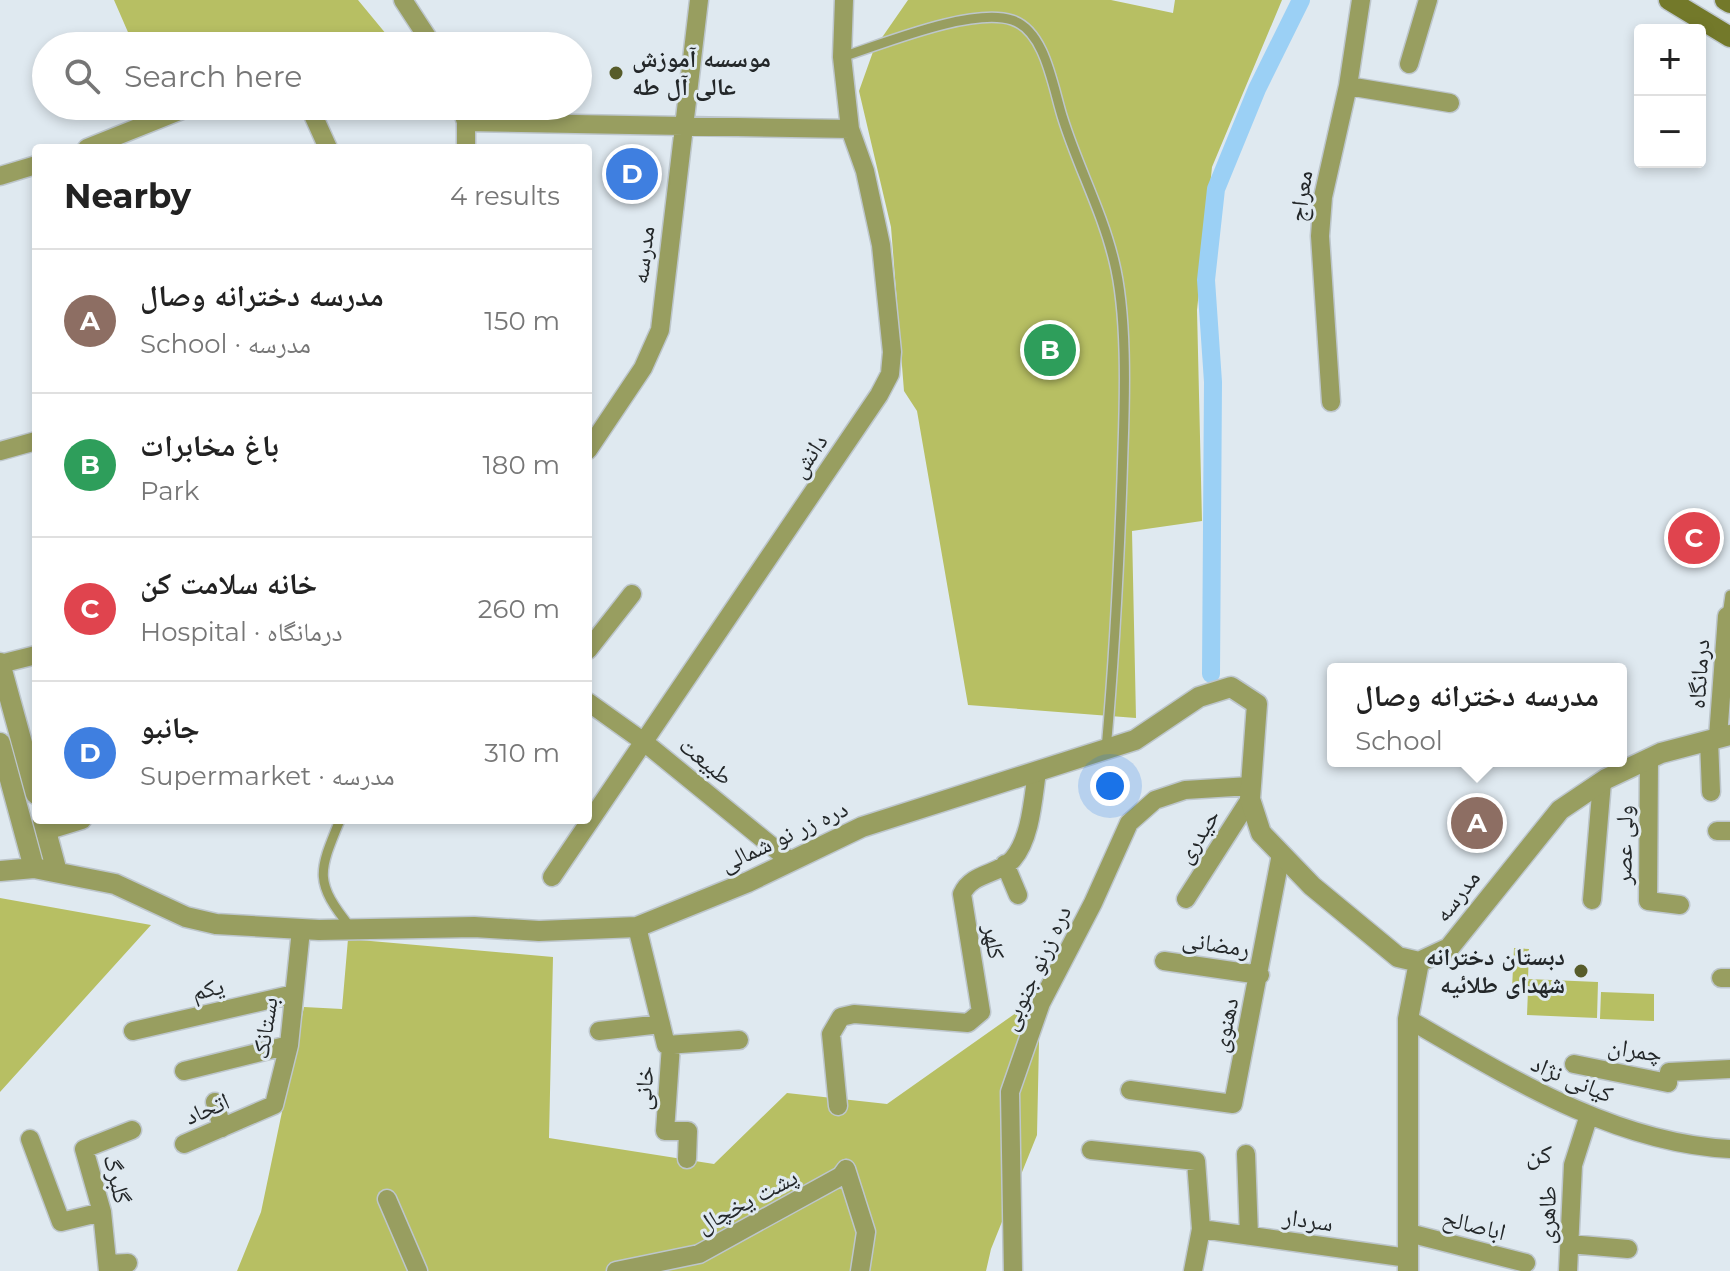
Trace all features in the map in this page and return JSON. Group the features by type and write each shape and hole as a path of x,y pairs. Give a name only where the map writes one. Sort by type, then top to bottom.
{"main road":[{"path":"1669,0 1730,37"},
{"path":"1725,0 1730,3"}],"street":[{"path":"403,0 424,32"},
{"name":"مدرسه","path":"592,444 643,368 660,330 699,0"},
{"name":"دانش","path":"592,818 879,395 890,374 892,352 881,245 865,171 850,129 842,57 844,0"},
{"name":"معراج","path":"1331,402 1320,236 1323,197 1348,86 1361,0"},
{"path":"1409,64 1428,0"},
{"path":"1348,86 1450,103"},
{"path":"97,144 157,120"},
{"path":"315,120 326,144"},
{"path":"464,120 466,144"},
{"path":"585,120 850,129"},
{"path":"0,176 32,166"},
{"path":"0,451 32,442"},
{"path":"592,645 632,594"},
{"name":"درمانگاه","path":"1711,792 1719,738 1728,617"},
{"path":"32,656 0,664 32,780"},
{"name":"دره زر نو شمالی","path":"0,871 34,868 115,884 186,917 216,924 301,930 474,927 539,931 637,927 690,908 862,827 1135,740 1199,697 1231,687 1257,704 1250,792 1261,833 1312,886 1398,957 1419,962"},
{"name":"طبیعت","path":"592,705 644,742 790,861"},
{"name":"مدرسه","path":"1419,962 1449,948 1560,810 1602,782 1649,758 1719,738"},
{"path":"0,743 34,868"},
{"name":"ولی عصر","path":"1649,758 1648,901 1680,905"},
{"name":"کلهر","path":"838,1106 831,1034 841,1017 854,1014 968,1023 981,1012 962,894 973,880 1013,859 1023,840 1037,772"},
{"path":"1592,900 1602,782"},
{"name":"دره زرنو جنوبی","path":"1013,1271 1010,1092 1041,1003 1093,903 1129,823 1155,800 1185,790 1250,792"},
{"name":"حیدری","path":"1186,899 1250,792"},
{"name":"دانش","path":"552,877 588,824"},
{"path":"44,825 57,872"},
{"name":"دهنوی","path":"1130,1090 1233,1104 1281,854"},
{"path":"1005,864 1018,895"},
{"name":"خانی","path":"637,927 666,1045 739,1040"},
{"name":"بستانک","path":"249,1117 274,1105 289,1045 301,930"},
{"name":"رمضانی","path":"1164,961 1260,975"},
{"path":"1408,1264 1408,1019 1419,962"},
{"name":"یکم","path":"133,1031 294,994"},
{"name":"کیانی نژاد","path":"1408,1019 1515,1081 1589,1115 1692,1147 1730,1149"},
{"path":"599,1031 661,1024"},
{"path":"184,1071 289,1045"},
{"name":"خانی","path":"671,1045 665,1131 688,1131 687,1159"},
{"name":"چمران","path":"1574,1064 1668,1083 1669,1072 1730,1069"},
{"path":"215,1102 222,1128"},
{"name":"طاهری","path":"1568,1271 1573,1165 1589,1115"},
{"name":"اتحاد","path":"184,1144 249,1117"},
{"name":"گلبرگ","path":"108,1268 102,1212 84,1149 132,1130"},
{"path":"30,1139 61,1222 102,1212"},
{"path":"1091,1150 1196,1161 1201,1229 1193,1271"},
{"path":"1246,1154 1249,1236"},
{"name":"پشت یخچال","path":"616,1271 701,1262 841,1176 846,1169 866,1232 860,1271"},
{"path":"387,1199 418,1271"},
{"name":"سردار","path":"1201,1229 1408,1264"},
{"name":"اباصالح","path":"1409,1233 1526,1263"},
{"path":"1569,1244 1628,1249"},
{"path":"108,1268 128,1263"}],"lane":[{"path":"842,57 942,25 1000,17 1015,20 1039,44 1073,152 1095,200 1115,263 1124,405 1116,632 1106,750"},
{"path":"1728,617 1730,595"},
{"path":"338,824 321,865 329,901 352,929"}],"green space":[{"path":"114,0 358,0 384,32 128,32"},
{"path":"908,0 1111,0 1173,13 1175,0 1282,0 1212,167 1197,310 1202,521 1132,531 1136,718 968,705 917,411 904,391 891,227 859,91 874,49"},
{"path":"0,898 151,925 0,1092"},
{"path":"348,939 553,957 549,1138 714,1164 787,1093 887,1104 1040,996 1037,1135 991,1249 986,1271 237,1271 261,1212 304,1007 342,1009"},
{"path":"1514,948 1529,949 1528,979 1598,982 1597,1018 1527,1015 1528,990 1512,989"},
{"path":"1601,992 1654,994 1654,1021 1600,1019"}],"waterway":[{"path":"1211,674 1213,382 1206,280 1216,189 1257,89 1301,0"}],"place":[{"name":"موسسه آموزش عالی آل طه","path":"616,73"},
{"name":"جانبو","path":"632,174"},
{"name":"باغ مخابرات","path":"1050,350"},
{"name":"خانه سلامت کن","path":"1694,538"},
{"name":"مدرسه دخترانه وصال","path":"1477,823"},
{"name":"دبستان دخترانه شهدای طلائیه","path":"1581,971"}],"district":[{"name":"کن","path":"1539,1154"}]}
